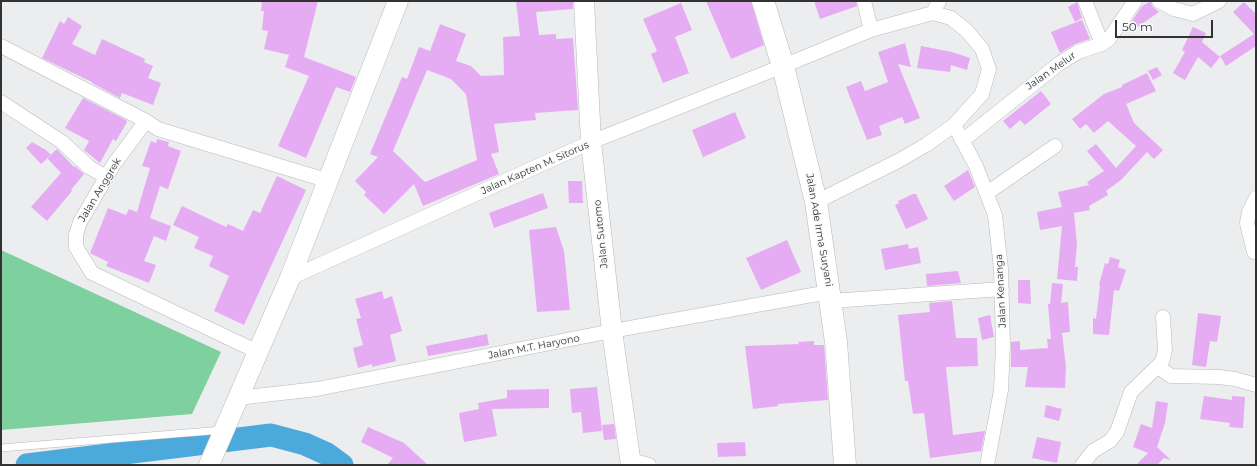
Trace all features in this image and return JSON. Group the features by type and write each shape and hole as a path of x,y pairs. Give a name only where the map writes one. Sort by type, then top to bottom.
{"highway":[{"name":"Jalan Ade Irma Suryani","path":"763,1 783,66 816,202 830,296 842,398 842,462"}],"main road":[{"path":"210,465 290,278 398,1"},
{"name":"Jalan Sutomo","path":"584,1 591,142 612,331 637,463"}],"street":[{"path":"864,1 871,30"},
{"path":"1086,1 1102,44"},
{"name":"Jalan Melur","path":"962,141 1060,62 1078,52 1102,44 1116,30 1135,1"},
{"path":"1159,1 1174,9 1193,14 1218,1"},
{"path":"816,202 898,161 926,145 954,125 982,94 989,69 982,49 967,31 936,7"},
{"name":"Jalan Kapten M. Sitorus","path":"290,278 591,142 871,30 936,7"},
{"path":"1,46 146,121 158,129 329,181"},
{"path":"1,102 62,142 89,167 106,177"},
{"name":"Jalan Anggrek","path":"146,121 106,177 80,222 76,235 76,247 92,273 258,352"},
{"name":"Jalan Kenanga","path":"954,125 987,193 995,215 1002,290 1003,344 1001,390 987,465"},
{"path":"987,193 1056,146"},
{"path":"1254,252 1247,223 1249,212 1256,198"},
{"name":"Jalan M.T. Haryono","path":"238,398 316,389 612,331 830,296 1002,290"},
{"path":"1082,465 1093,451 1110,440 1117,432 1131,392 1162,362 1165,355 1163,317"},
{"path":"1158,367 1171,376 1219,377 1235,379 1256,385"}],"lane":[{"path":"1,448 223,434"}],"green space":[{"path":"1,250 221,352 192,414 1,430"}],"building":[{"path":"262,1 318,1 304,57 356,77 350,92 336,87 306,158 278,146 309,76 285,67 289,55 264,49 268,31 262,30 264,11 261,11"},
{"path":"516,1 573,1 573,9 536,12 539,35 556,34 556,39 573,38 578,110 535,113 536,120 494,124 499,152 491,154 499,174 423,206 414,184 384,214 364,195 366,192 355,181 378,157 370,154 402,77 407,79 419,47 430,51 440,24 466,34 456,61 471,66 481,76 504,75 503,37 520,36","holes":["427,70 451,79 466,94 477,160 425,182 393,151"]},
{"path":"706,1 751,1 764,45 731,59"},
{"path":"814,1 856,1 857,6 820,19"},
{"path":"1151,1 1152,6 1159,12 1136,28 1132,21 1142,6"},
{"path":"1077,2 1082,18 1075,22 1068,7"},
{"path":"1244,2 1256,14 1256,46 1226,66 1220,56 1254,34 1233,12"},
{"path":"681,3 692,30 675,37 689,73 663,83 651,54 657,51 643,19"},
{"path":"68,17 82,26 72,44 95,55 102,39 145,59 144,62 153,66 148,78 161,83 153,105 122,93 120,98 92,82 42,58 60,21 64,24"},
{"path":"1082,20 1090,39 1075,44 1060,53 1051,32"},
{"path":"1193,27 1206,33 1202,42 1220,57 1211,68 1198,57 1185,80 1173,73 1185,52 1182,50"},
{"path":"905,43 911,67 898,64 920,118 905,124 902,117 879,126 882,135 867,140 846,87 861,81 865,91 888,82 878,52"},
{"path":"921,46 952,52 970,58 967,70 951,65 950,72 917,68"},
{"path":"1157,67 1162,75 1153,80 1148,71"},
{"path":"1147,73 1156,91 1126,104 1134,123 1163,150 1154,159 1147,152 1121,180 1106,191 1108,195 1089,206 1090,210 1074,213 1077,244 1075,267 1078,267 1077,281 1057,279 1062,226 1040,230 1037,212 1062,207 1058,192 1089,185 1087,182 1104,171 1087,151 1096,144 1116,168 1136,146 1108,121 1094,133 1086,124 1080,129 1072,119 1104,94 1122,87 1122,85"},
{"path":"1041,91 1051,104 1025,125 1020,120 1010,129 1003,121"},
{"path":"83,98 126,120 127,122 116,141 113,139 100,163 84,150 89,141 65,128"},
{"path":"735,112 746,138 703,157 692,130"},
{"path":"157,139 169,142 168,146 181,151 168,189 160,186 150,218 171,226 166,241 154,236 144,261 156,265 149,283 106,266 108,262 90,253 108,208 126,215 129,209 137,212 150,168 142,166 151,141 156,143"},
{"path":"32,142 46,150 51,155 41,164 26,148"},
{"path":"57,149 74,167 75,166 84,174 47,221 31,207 61,173 47,158"},
{"path":"968,170 975,187 954,201 944,186"},
{"path":"277,176 306,190 244,325 214,311 229,276 209,266 213,256 194,248 199,237 173,225 182,206 226,227 228,224 243,231 253,210 260,213"},
{"path":"568,181 582,181 583,203 569,203"},
{"path":"543,193 548,208 494,228 489,213"},
{"path":"916,194 928,219 906,229 895,205 899,203 898,201"},
{"path":"556,227 564,251 570,310 537,312 529,230"},
{"path":"787,240 801,272 761,290 746,258"},
{"path":"908,244 909,249 918,247 921,263 885,270 881,249"},
{"path":"1110,257 1120,260 1118,267 1126,270 1119,291 1114,290 1109,335 1093,334 1093,318 1096,319 1099,285 1105,263 1108,264"},
{"path":"958,271 961,283 927,286 926,274"},
{"path":"1018,280 1030,280 1031,304 1018,303"},
{"path":"1052,283 1063,284 1061,303 1068,302 1070,332 1062,333 1066,367 1065,388 1025,387 1028,367 1011,367 1011,342 1020,341 1020,350 1048,348 1047,339 1051,339 1048,304 1050,304"},
{"path":"382,291 384,299 392,296 402,331 390,335 396,361 372,367 372,364 358,368 353,348 363,345 356,319 361,318 355,299"},
{"path":"952,301 956,338 977,338 978,366 946,367 953,435 985,431 981,451 930,458 924,413 913,414 908,381 905,381 898,315 930,312 929,303"},
{"path":"1198,313 1221,316 1217,342 1210,341 1206,367 1192,365"},
{"path":"990,315 994,337 982,340 978,318"},
{"path":"487,334 489,345 428,356 426,346"},
{"path":"814,341 814,345 824,345 828,400 778,404 778,406 753,409 745,346 799,344 798,342"},
{"path":"597,387 602,431 583,433 581,412 572,413 570,389"},
{"path":"549,389 549,408 492,409 497,436 464,442 459,413 479,409 478,403 507,398 507,390"},
{"path":"1204,396 1232,400 1232,396 1245,397 1243,428 1229,427 1230,423 1200,419"},
{"path":"1156,401 1168,403 1165,423 1157,447 1171,460 1164,458 1157,465 1136,465 1148,453 1133,447 1141,424 1152,428"},
{"path":"1046,405 1062,409 1059,421 1044,417"},
{"path":"614,424 616,439 604,440 602,425"},
{"path":"368,427 404,443 428,465 387,465 393,458 361,442"},
{"path":"1037,437 1061,442 1057,463 1032,458"},
{"path":"745,442 746,456 718,457 717,443"}],"waterway":[{"path":"27,465 271,435 305,444 327,454 342,465"}]}
